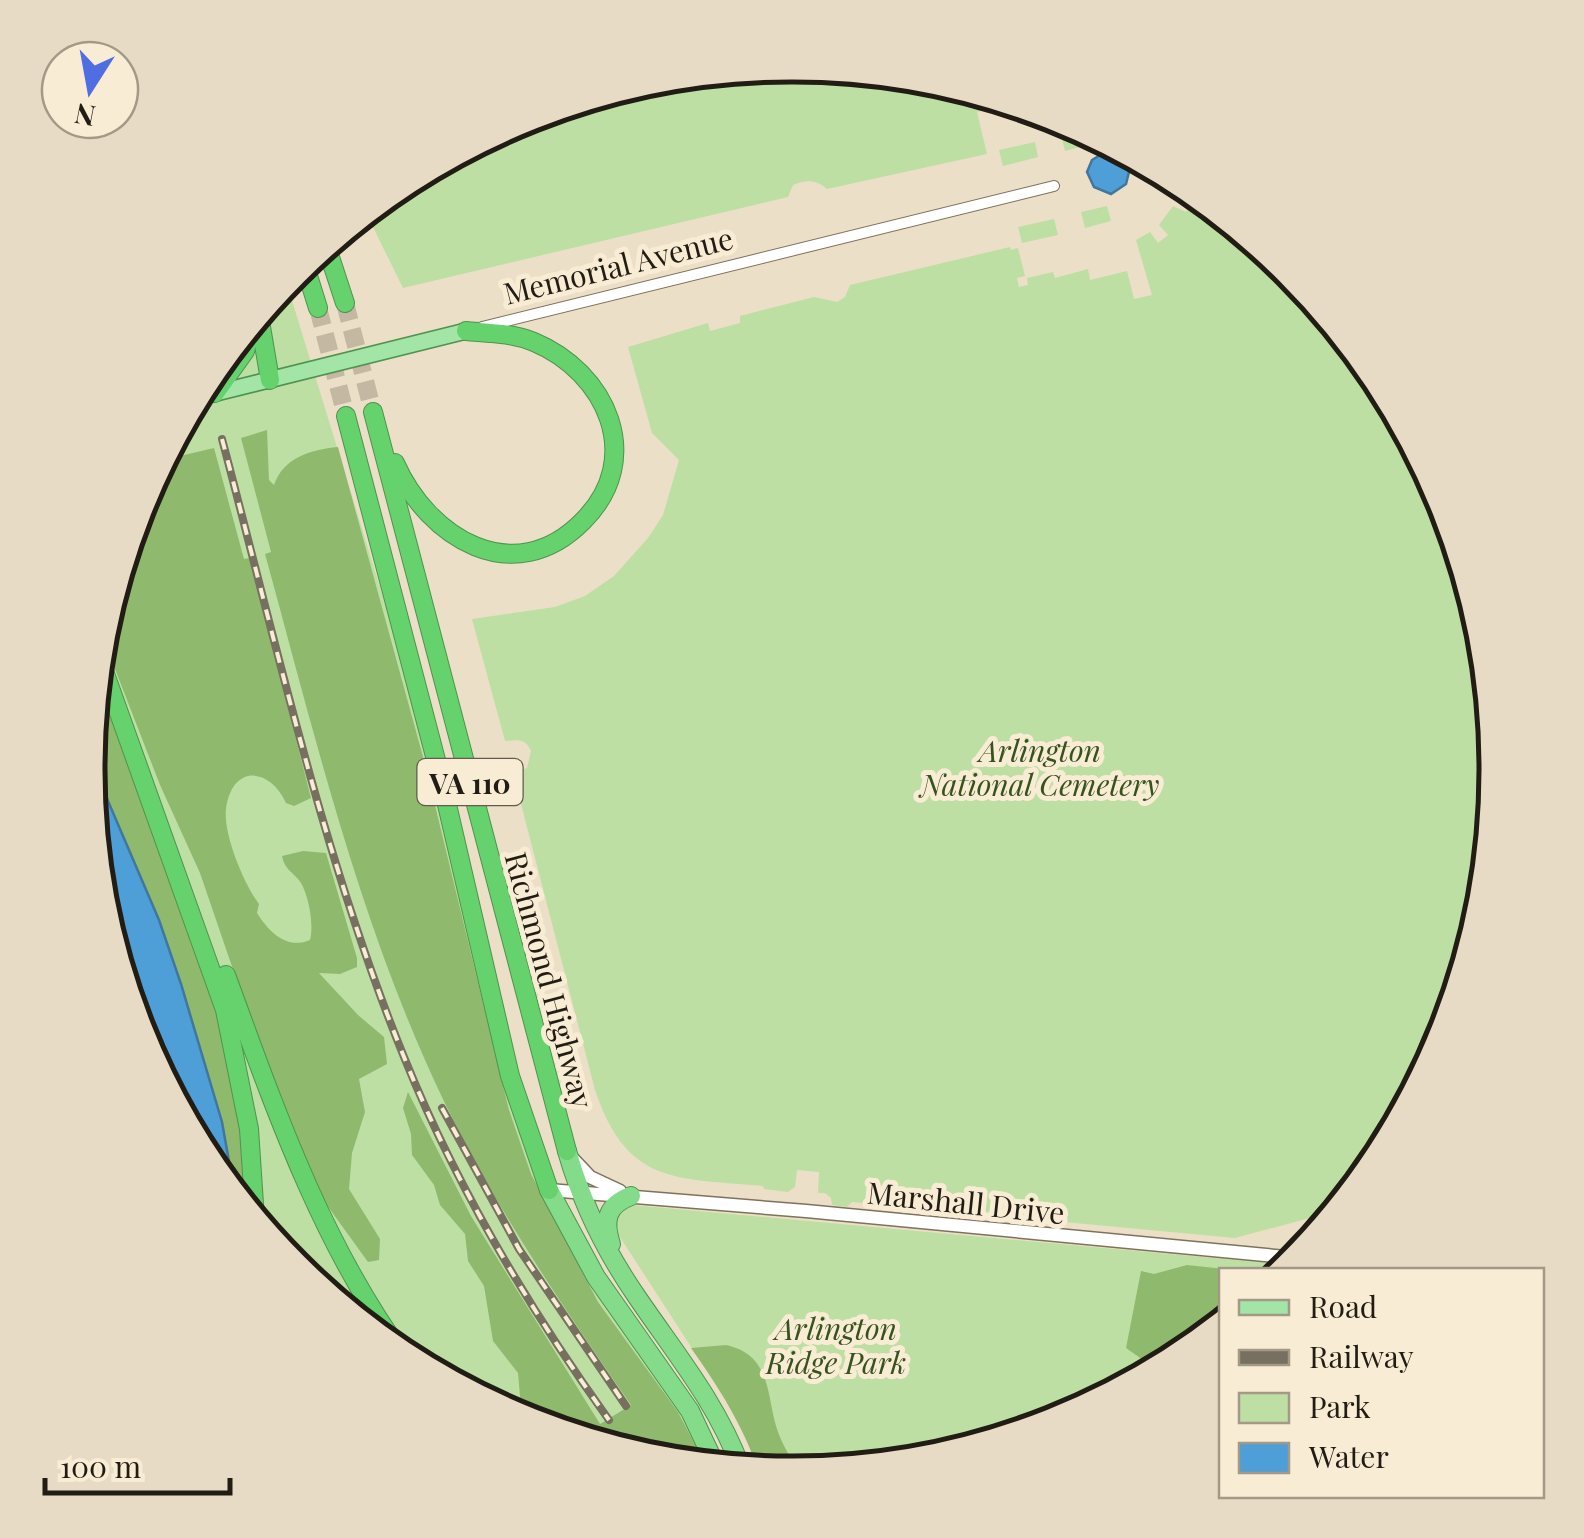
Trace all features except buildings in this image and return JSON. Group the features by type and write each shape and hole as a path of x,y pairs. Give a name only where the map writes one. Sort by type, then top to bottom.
{"highway":[{"path":"331,261 345,303"},
{"path":"310,281 318,308"},
{"name":"Richmond Highway","path":"466,331 514,335 573,364 597,391 612,424 614,453 607,483 585,520 552,544 530,551 501,553 464,543 425,513 411,494 373,412 580,1192 593,1224 621,1272 698,1381 735,1453"},
{"path":"262,333 270,380"},
{"name":"Richmond Highway","path":"346,416 442,783 510,1076 549,1190 589,1267 690,1411 709,1451"},
{"path":"110,688 216,980 238,1067 253,1194"},
{"path":"191,909 221,962 277,1114 318,1209 379,1318"},
{"path":"621,1272 606,1220 616,1203 632,1196"}],"main road":[{"name":"Memorial Avenue","path":"218,393 466,331"}],"street":[{"name":"Memorial Avenue","path":"466,331 1054,186"},
{"name":"Marshall Drive","path":"567,1151 593,1179 632,1196"},
{"name":"Marshall Drive","path":"549,1190 1275,1256"}],"green space":[{"path":"792,82 882,88 984,110 977,112 987,154 827,189 815,182 802,182 793,185 788,197 403,288 372,226 488,153 571,119 702,88"},
{"path":"1062,138 1081,147 1065,151"},
{"path":"1035,142 1038,157 1003,166 999,150"},
{"path":"1107,206 1111,221 1085,228 1081,212"},
{"name":"Arlington National Cemetery","path":"1173,206 1186,212 1188,208 1210,224 1277,284 1337,351 1363,388 1408,465 1426,506 1455,591 1465,635 1473,679 1479,769 1473,859 1442,990 1408,1073 1387,1112 1312,1217 1235,1238 852,1202 847,1207 832,1205 831,1198 818,1193 819,1172 797,1170 795,1187 788,1192 658,1171 622,1144 595,1090 513,773 527,768 531,751 524,742 505,741 472,619 555,607 585,596 614,576 663,515 679,460 652,433 628,347 708,323 710,331 740,323 740,316 814,297 837,302 845,297 850,285 1010,247 1018,248 1025,276 1017,278 1019,287 1028,285 1027,278 1053,272 1055,278 1088,269 1090,280 1127,271 1134,299 1152,295 1136,240 1150,232 1158,243 1168,235 1159,225"},
{"path":"1054,219 1058,235 1022,243 1018,227"},
{"path":"292,300 448,809 549,1190 707,1450 571,1419 488,1385 411,1340 339,1285 276,1222 247,1187 192,1102 107,819 105,769 111,679 142,548 176,465 221,388"},
{"path":"267,430 269,480 274,485 291,461 338,447 425,764 509,1110 531,1174 598,1302 678,1412 697,1449 614,1432 520,1399 518,1373 493,1341 484,1286 468,1261 465,1234 440,1205 434,1185 412,1155 403,1108 408,1092 471,1216 600,1424 631,1405 546,1280 469,1151 399,998 336,810 265,554 271,552 241,438"},
{"path":"214,448 244,559 250,558 311,798 294,806 286,803 271,782 262,777 243,778 230,794 226,809 231,845 259,904 257,913 273,933 294,943 310,940 310,911 301,883 282,856 303,851 326,853 357,967 340,974 319,973 384,1037 387,1064 359,1079 365,1112 352,1153 349,1189 380,1239 379,1260 368,1262 316,1190 265,1063 200,873 160,785 114,665 142,548 181,456"},
{"path":"109,707 219,1015 238,1093 244,1183 208,1130 107,817"},
{"name":"Arlington Ridge Park","path":"632,1205 1268,1263 1263,1268 1219,1268 1219,1307 1210,1314 1096,1385 1013,1419 882,1450 792,1456 753,1454 726,1401 618,1234 616,1224 623,1210"},
{"path":"1187,1265 1219,1268 1219,1307 1142,1359 1126,1348 1141,1271 1154,1274"},
{"path":"726,1345 752,1358 765,1378 779,1435 790,1456 752,1454 729,1406 691,1348"}],"water":[{"path":"1100,155 1129,171 1126,184 1111,194 1094,187 1087,172 1092,160"},
{"path":"106,797 159,920 222,1122 229,1161 176,1073 142,990 119,903"}],"tunnel":[{"path":"345,303 373,412"},
{"path":"318,308 346,416"}],"railway":[{"path":"222,439 325,829 404,1057 470,1199 550,1334 609,1420"},
{"path":"442,1108 519,1249 626,1406"}]}
